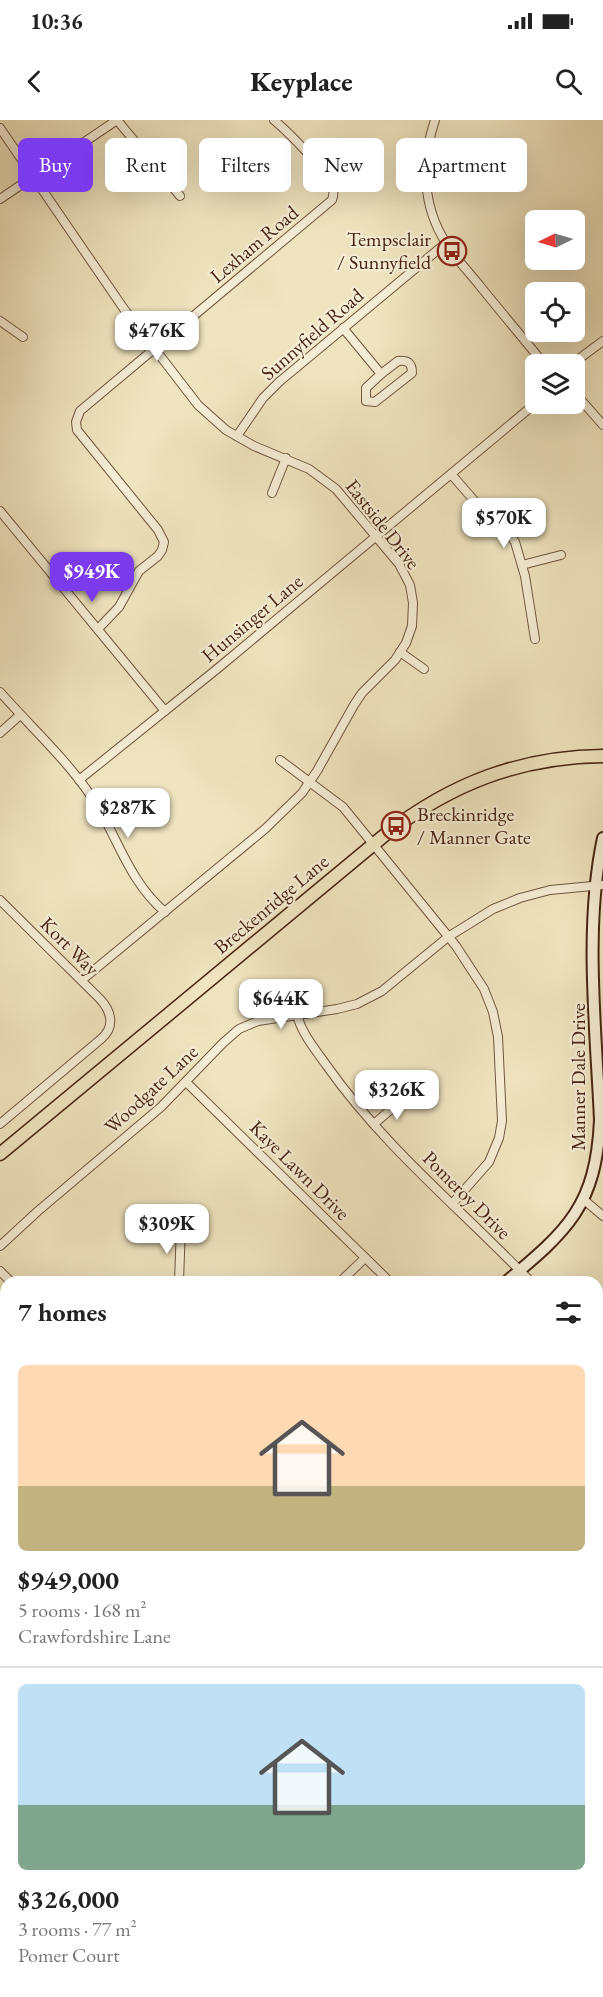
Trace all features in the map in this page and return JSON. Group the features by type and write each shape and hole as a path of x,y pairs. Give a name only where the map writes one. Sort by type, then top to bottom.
{"main road":[{"name":"Breckenridge Lane","path":"0,1154 374,844 425,806 477,780 501,771 549,760 603,756"}],"street":[{"path":"90,138 117,120 180,196"},
{"name":"Lexham Road","path":"98,629 120,608 135,577 158,556 164,542 158,530 77,430 75,422 80,411 332,200 333,190 320,169 301,146 274,120"},
{"path":"435,120 426,153 425,182 433,217 446,243 536,354"},
{"name":"Eastside Drive","path":"0,128 18,155"},
{"path":"0,200 18,187"},
{"name":"Eastside Drive","path":"43,192 153,349 198,405 221,426 237,436 309,469 328,481 376,535 403,570 412,594 414,609 412,626 406,643 354,705 310,781 284,812 82,980"},
{"name":"Sunnyfield Road","path":"237,436 257,406 279,382 446,243"},
{"path":"0,321 23,337"},
{"path":"343,328 381,374"},
{"path":"585,354 603,341"},
{"path":"398,361 405,361 412,366 412,373 375,402 366,400 366,388 381,374 398,361"},
{"path":"585,402 603,425"},
{"name":"Hunsinger Lane","path":"79,780 525,412"},
{"path":"272,493 286,458"},
{"path":"451,474 478,505 505,527 518,550 535,639"},
{"path":"0,511 165,711"},
{"path":"522,565 561,555"},
{"path":"400,652 424,669"},
{"path":"0,692 79,780 100,812 130,869 154,903 165,912"},
{"path":"0,733 20,715"},
{"path":"280,760 343,807 474,970 493,1012 498,1037 502,1111 499,1138 489,1162 452,1204"},
{"name":"Manner Dale Drive","path":"514,1276 556,1239 572,1220 593,1173 599,1147 594,954 603,838"},
{"name":"Woodgate Lane","path":"0,1246 161,1107 222,1043 239,1029 258,1021 348,1007 367,1000 394,982 448,937 493,909 520,898 550,890 599,885"},
{"name":"Kort Way","path":"0,900 82,980 106,1006 111,1018 108,1031 101,1040 0,1124"},
{"name":"Pomeroy Drive","path":"297,1015 301,1029 374,1125 525,1276"},
{"name":"Kaye Lawn Drive","path":"186,1082 384,1276"},
{"path":"374,1125 403,1099"},
{"path":"583,1199 603,1216"},
{"path":"179,1276 181,1225"},
{"path":"346,1276 365,1258"}],"place":[{"name":"Tempsclair / Sunnyfield","path":"452,251"},
{"name":"Breckinridge / Manner Gate","path":"396,826"}]}
